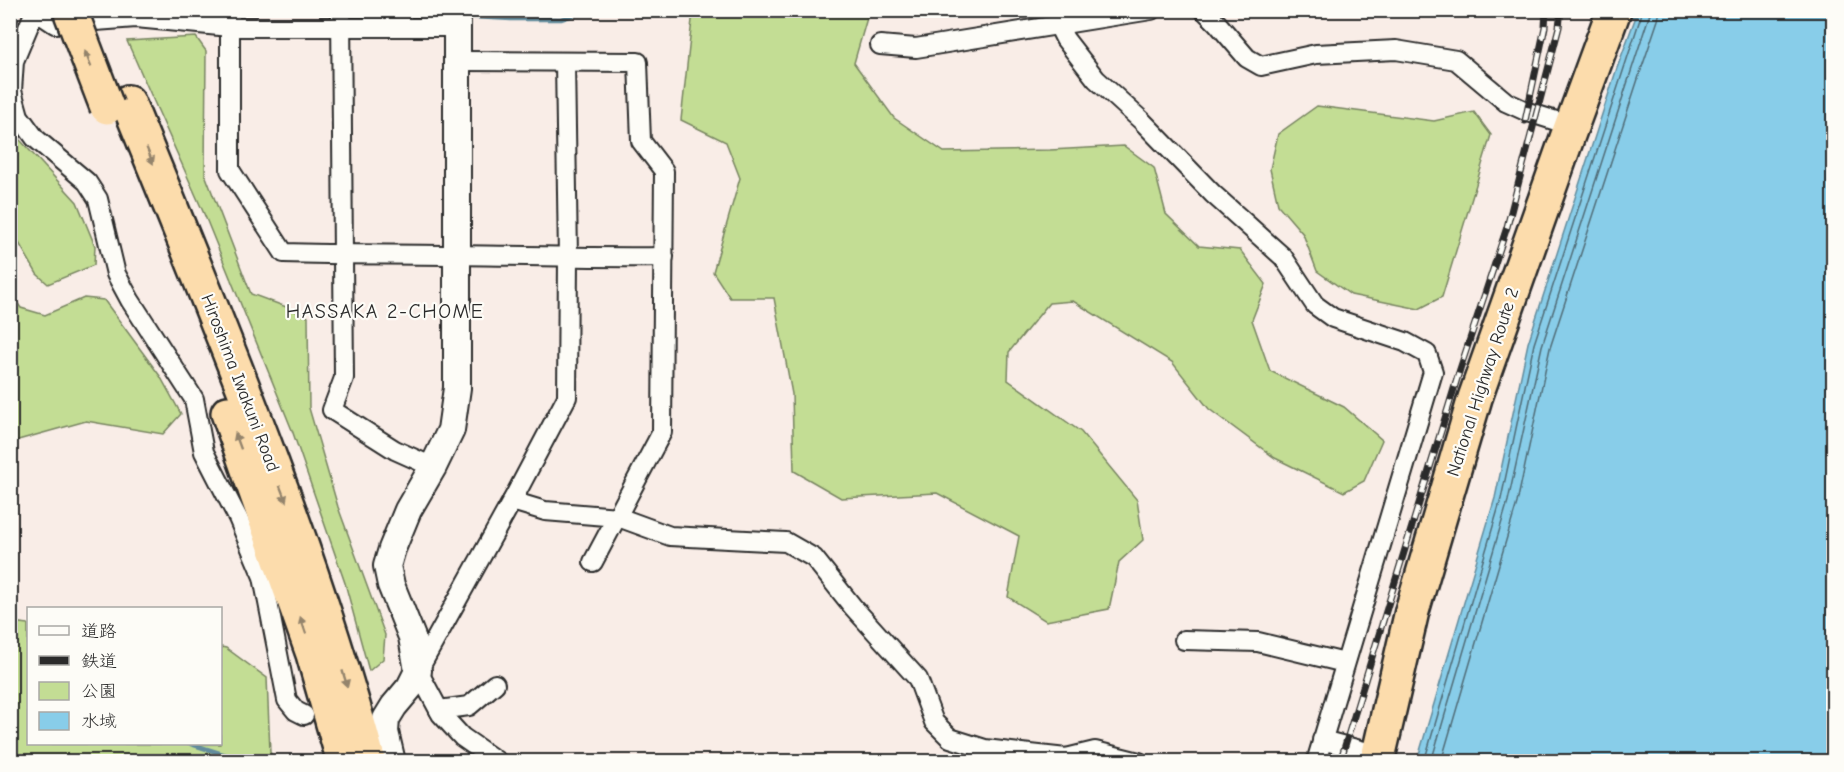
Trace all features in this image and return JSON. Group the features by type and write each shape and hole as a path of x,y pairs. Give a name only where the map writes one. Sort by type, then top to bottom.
{"highway":[{"name":"Hiroshima Iwakuni Road","path":"70,10 192,260 285,499 328,624 369,762"},
{"name":"Hiroshima Iwakuni Road","path":"94,10 117,104 313,654 344,762"},
{"name":"National Highway Route 2","path":"1378,758 1412,611 1475,398 1614,10"}],"street":[{"path":"880,45 916,48 1150,10"},
{"path":"1204,10 1247,58 1261,66 1316,54 1396,50 1456,60 1506,102 1528,112 1572,126"},
{"path":"304,715 296,711 287,700 263,577 238,518 204,452 194,399 130,300 116,274 98,199 87,182 35,138 19,116 12,91 14,61 34,11 55,24 135,14 230,19 457,19 457,388 451,430 408,510 387,566 391,585 412,637 418,671 439,710 462,737 498,762"},
{"path":"230,19 230,170 284,253 343,256 664,257"},
{"path":"341,19 344,378 332,410 395,450 433,467"},
{"path":"1058,25 1065,39 1096,79 1142,121 1214,195 1283,257 1315,305 1334,318 1405,342 1427,354 1433,372 1316,762"},
{"path":"457,61 638,62 641,141 664,171 662,432 594,562"},
{"path":"392,762 385,732 386,719 410,687 567,397 568,258 565,62"},
{"path":"512,501 545,511 618,517 670,536 786,542 814,558 853,607 918,680 934,722 950,738 985,749 1066,758 1095,751 1139,762"},
{"path":"1184,640 1258,642 1345,663"},
{"path":"439,710 469,706 495,684"},
{"path":"1322,740 1378,758"}],"green space":[{"path":"693,11 869,11 854,63 894,118 944,152 1124,146 1154,168 1166,214 1199,246 1240,250 1266,284 1252,320 1270,371 1344,407 1382,440 1364,481 1344,492 1275,458 1209,409 1172,362 1073,301 1049,303 1009,352 1008,380 1081,432 1137,500 1143,540 1119,562 1109,609 1046,621 1008,597 1019,536 937,493 841,498 794,471 792,394 774,298 730,298 713,272 740,178 726,142 681,120"},
{"path":"196,37 206,51 205,174 251,294 308,317 309,408 338,507 385,635 383,659 369,671 345,583 292,430 205,216 127,41"},
{"path":"1317,106 1434,121 1474,112 1491,135 1442,297 1419,309 1351,295 1317,271 1303,234 1278,205 1270,169 1278,134"},
{"path":"11,133 77,202 95,246 94,265 48,284 37,274 11,232"},
{"path":"11,294 21,308 45,315 84,298 104,300 160,376 181,414 163,434 86,421 11,442"},
{"path":"11,622 27,624 27,745 222,745 222,647 267,678 270,752 275,761 11,761"}],"water":[{"path":"1638,11 1833,11 1833,761 1417,761 1495,498 1528,343 1617,68"}],"waterway":[{"path":"474,17 561,19 587,10"},
{"path":"1626,14 1636,17"},
{"path":"194,745 248,762"}],"railway":[{"path":"1525,121 1545,27 1546,10"},
{"path":"1340,762 1460,369 1507,227 1559,27 1561,10"}],"district":[{"name":"HASSAKA 2-CHOME","path":"385,311"}]}
